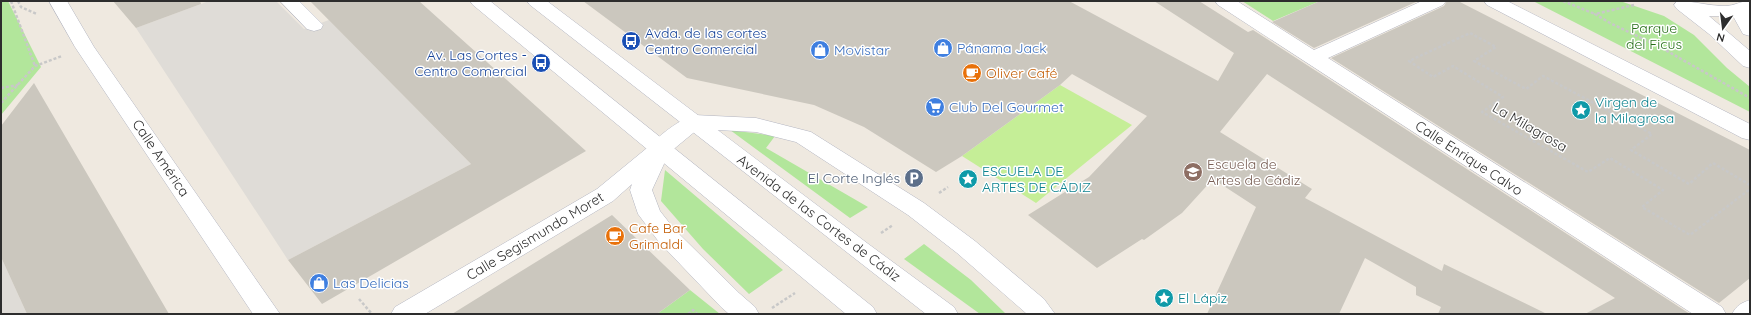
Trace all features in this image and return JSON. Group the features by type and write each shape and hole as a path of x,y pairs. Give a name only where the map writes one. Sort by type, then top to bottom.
{"street":[{"name":"Calle América","path":"58,1 85,47 267,314"},
{"path":"289,1 314,26"},
{"path":"479,1 864,314"},
{"name":"Avenida de las Cortes de Cádiz","path":"536,1 945,314"},
{"name":"Calle Enrique Calvo","path":"1224,1 1713,314"},
{"path":"1313,58 1437,1"},
{"path":"1493,1 1750,133"},
{"path":"1677,3 1707,10 1724,11 1745,7 1750,30"},
{"path":"1677,3 1716,30 1750,62"},
{"path":"746,314 730,300 667,236 650,214 641,190 660,149 673,137 694,122 756,125 803,137 916,209 966,247 1036,306 1042,314"},
{"name":"Calle Segismundo Moret","path":"404,314 604,195 660,149"},
{"path":"1745,314 1750,310"}],"path":[{"path":"11,1 35,66"},
{"path":"1563,1 1595,14 1606,22 1658,47 1750,98"},
{"path":"1595,14 1634,5"},
{"name":"La Milagrosa","path":"1750,185 1713,163 1689,184 1631,150 1652,134 1543,76 1526,89 1474,61 1496,48 1470,33 1409,61 1433,77 1453,66 1503,97 1482,112 1588,172 1610,158 1663,190 1642,208 1690,235 1750,189"},
{"path":"1,104 35,66 85,47"},
{"path":"1,88 18,84"},
{"path":"359,300 372,314"},
{"path":"688,314 693,310 697,314"}],"green space":[{"path":"1,1 8,1 41,67 1,115"},
{"path":"1242,1 1320,1 1273,21"},
{"name":"Parque del Ficus","path":"1533,1 1620,1 1664,16 1694,35 1727,68 1750,87 1750,112"},
{"path":"1060,85 1132,125 1036,203 962,156"},
{"path":"730,130 775,136 766,148 868,207 850,218"},
{"path":"665,170 783,270 749,294 703,249 661,201"},
{"path":"924,244 971,280 1006,314 980,314 904,259"},
{"path":"690,290 720,314 657,314"}],"shaded area":[{"path":"209,1 276,1 304,29 329,20 471,164 288,260 136,28"},
{"path":"1,257 27,314 1,314"}],"building":[{"path":"113,1 200,1 201,4 136,28"},
{"path":"310,1 419,1 586,151 322,304 288,260 471,164"},
{"path":"583,1 1069,1 1218,81 1234,53 1154,1 1199,1 1248,32 1253,30 1690,314 1585,314 1615,298 1267,74 1220,132 1312,189 1305,198 1442,271 1444,264 1547,314 1438,314 1441,307 1416,295 1416,287 1365,258 1339,314 1207,314 1256,207 1213,179 1182,213 1144,240 1142,239 1097,268 1028,215 1089,177 1147,116 1072,74 1060,85 962,156 936,172 864,127 814,105 687,78"},
{"path":"1320,1 1418,1 1314,48 1272,22"},
{"path":"1447,1 1458,1 1750,150 1750,278 1719,303 1331,58 1444,6"},
{"path":"34,83 169,314 27,314 1,257 1,126"},
{"path":"612,215 690,290 657,314 452,314"}],"place":[{"name":"Avda. de las cortes Centro Comercial","path":"631,41"},
{"name":"Pánama Jack","path":"943,48"},
{"name":"Movistar","path":"820,50"},
{"name":"Av. Las Cortes - Centro Comercial","path":"541,63"},
{"name":"Oliver Café","path":"972,73"},
{"name":"Club Del Gourmet","path":"935,107"},
{"name":"Virgen de la Milagrosa","path":"1581,110"},
{"name":"Escuela de Artes de Cádiz","path":"1193,172"},
{"name":"El Corte Inglés","path":"914,178"},
{"name":"ESCUELA DE ARTES DE CÁDIZ","path":"968,179"},
{"name":"Cafe Bar Grimaldi","path":"615,236"},
{"name":"Las Delicias","path":"319,283"},
{"name":"El Lápiz","path":"1164,298"}]}
